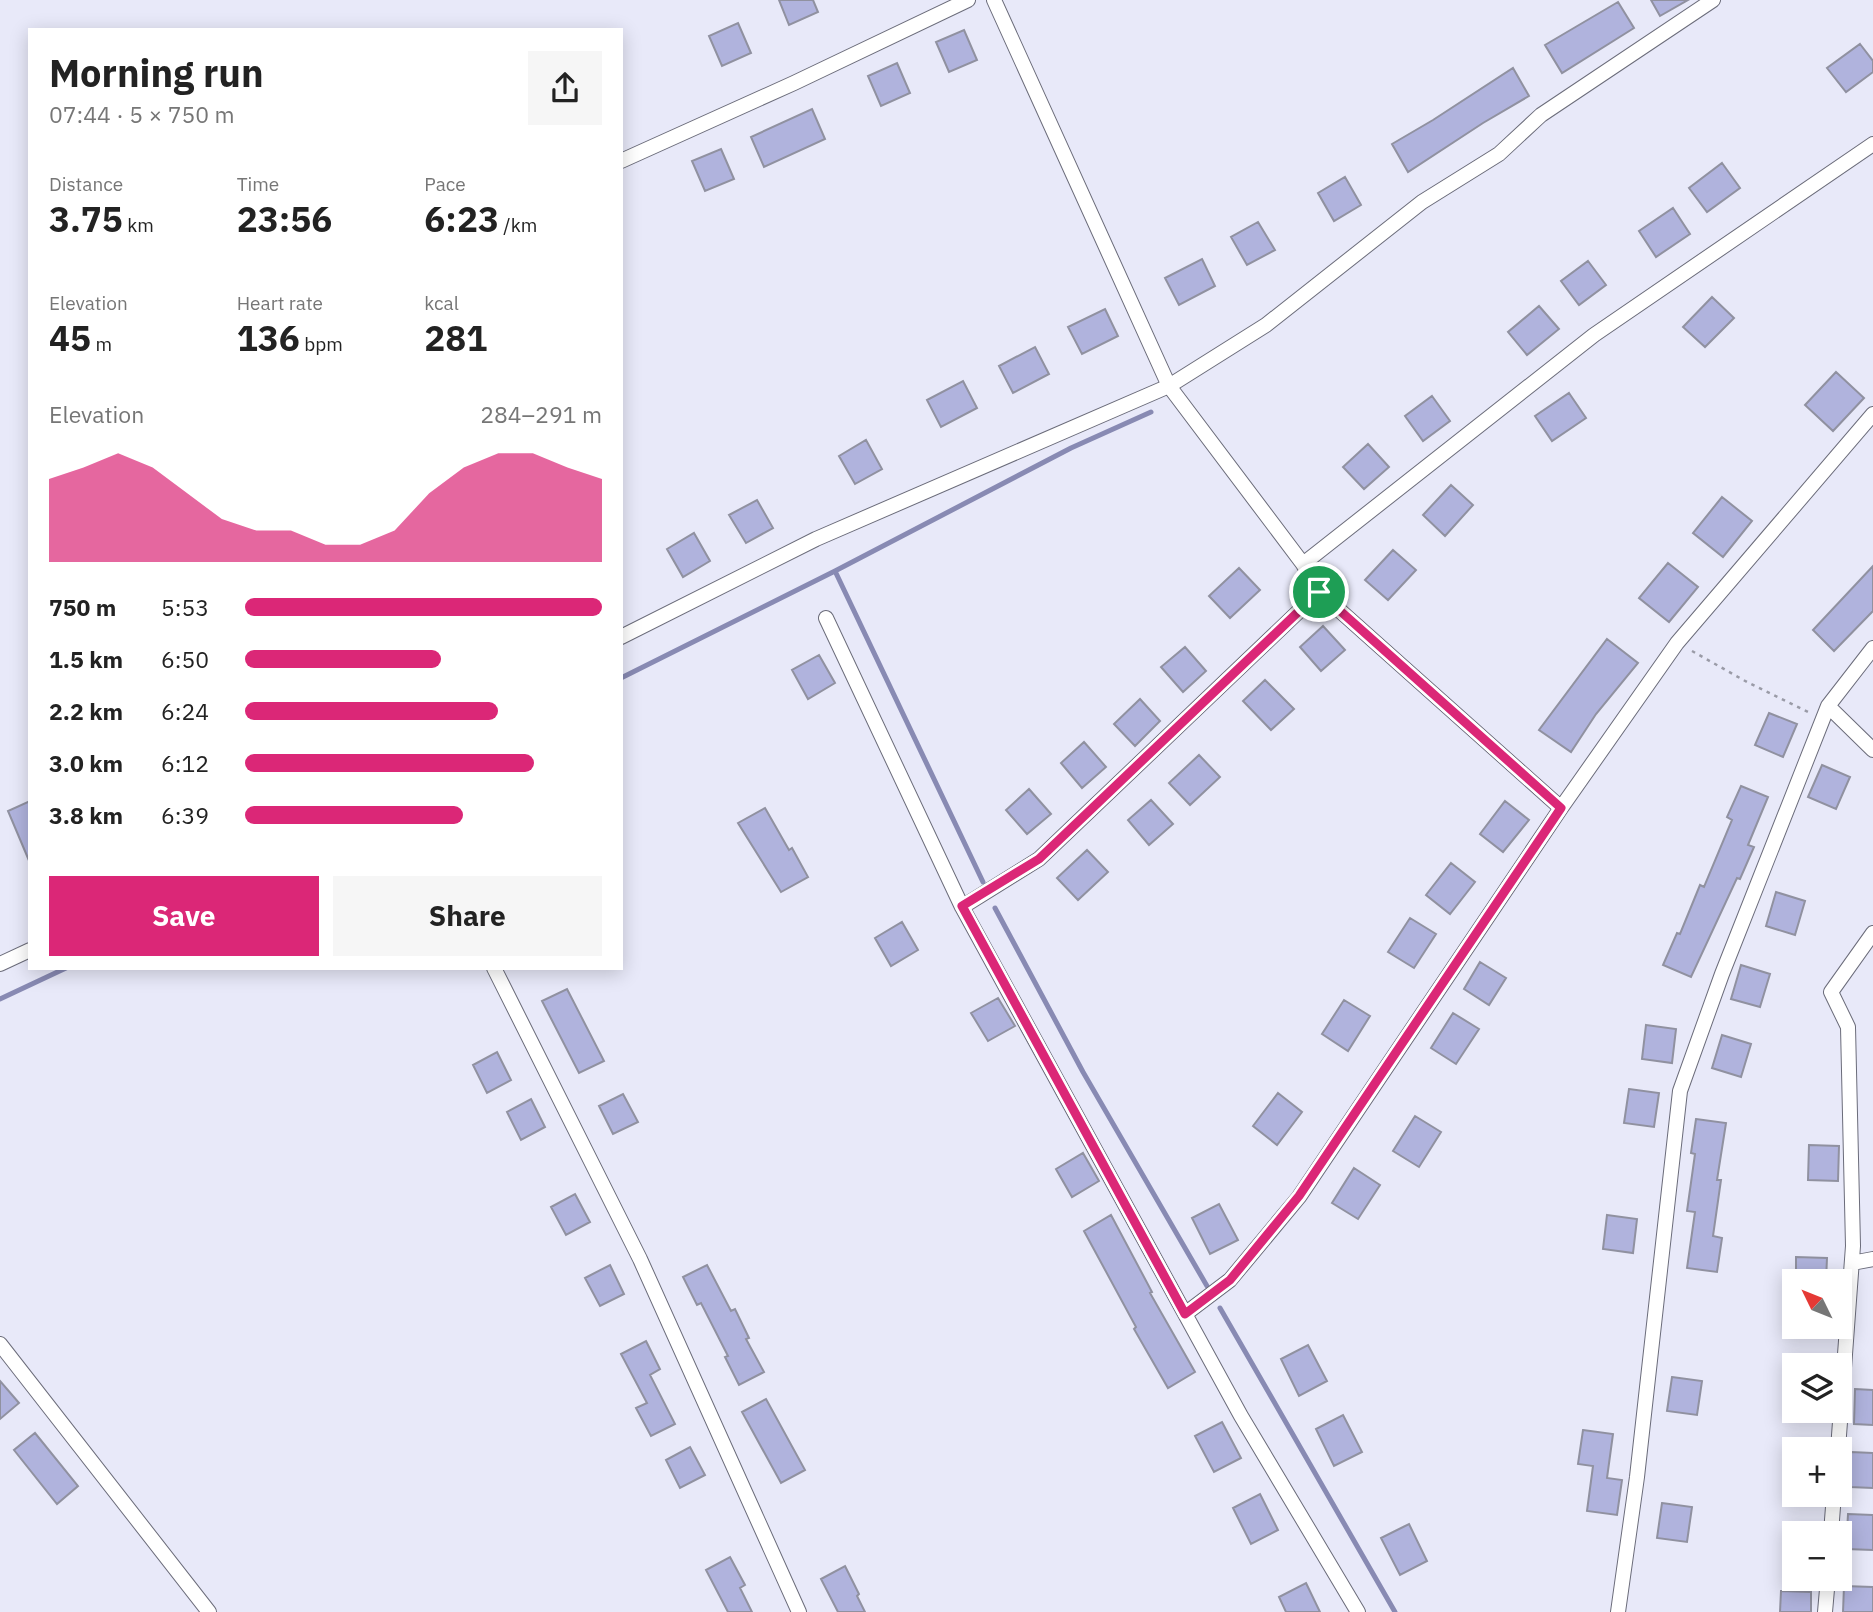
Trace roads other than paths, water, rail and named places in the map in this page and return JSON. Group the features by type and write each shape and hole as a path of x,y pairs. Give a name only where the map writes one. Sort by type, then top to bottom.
{"street":[{"path":"623,160 968,0"},
{"path":"994,0 1169,386 1303,565 1319,592 1561,808"},
{"path":"623,636 816,539 1169,386 1266,325 1422,202 1499,154 1541,115 1713,0"},
{"path":"1303,565 1594,335 1873,144"},
{"path":"1185,1314 1230,1280 1299,1196 1561,808 1677,643 1824,468 1873,414"},
{"path":"962,906 1039,859 1319,592"},
{"path":"825,618 962,906 1241,1416 1358,1612"},
{"path":"1618,1612 1637,1477 1680,1091 1722,974 1826,713 1873,648"},
{"path":"1826,713 1873,750"},
{"path":"1839,1437 1852,1263 1848,1027 1831,992 1873,933"},
{"path":"0,964 28,951"},
{"path":"495,970 640,1259 799,1612"},
{"path":"1852,1263 1873,1259"},
{"path":"0,1344 209,1612"},
{"path":"1825,1612 1827,1591"}],"waterway":[{"path":"623,677 835,571 1071,448 1151,412"},
{"path":"835,571 983,882"},
{"path":"995,908 1083,1072 1207,1286"},
{"path":"0,999 62,970"},
{"path":"1220,1308 1395,1612"}]}
